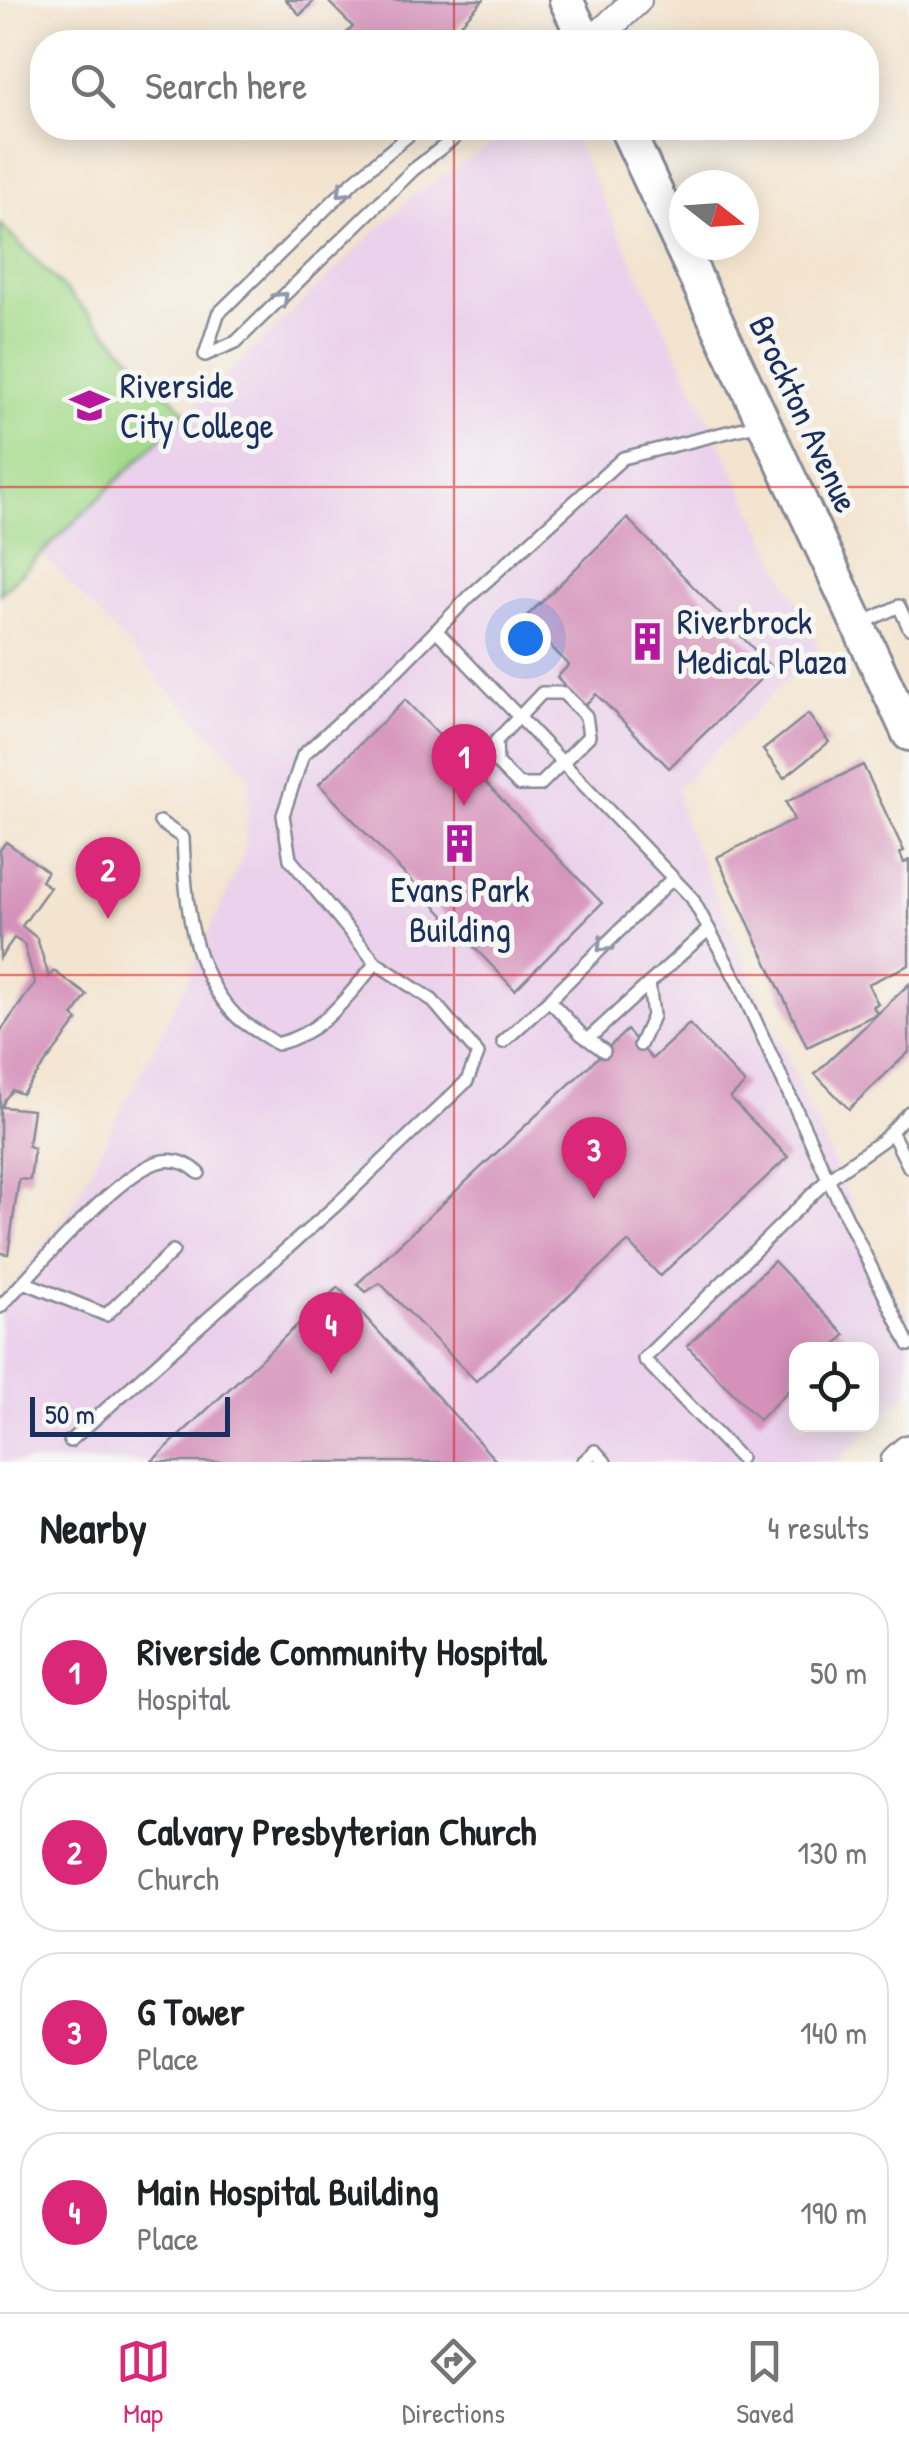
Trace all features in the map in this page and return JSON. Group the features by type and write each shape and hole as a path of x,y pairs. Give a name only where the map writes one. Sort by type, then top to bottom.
{"main road":[{"path":"566,0 582,30"},
{"name":"Brockton Avenue","path":"632,140 909,732"},
{"path":"900,1462 909,1453"}],"street":[{"path":"603,30 637,0"}],"lane":[{"path":"403,140 354,181 218,314 205,355 236,342 412,170 451,140"},
{"path":"70,1440 334,1207 467,1081 478,1054 432,1000 376,963 290,858 283,814 303,756 623,458 764,423"},
{"path":"858,626 899,606 909,628"},
{"path":"436,630 692,898 739,985 909,1345"},
{"path":"542,693 563,693 586,716 589,736 564,764 540,785 518,785 497,763 496,741 542,693"},
{"path":"160,822 183,838 187,915 208,976 238,1017 276,1044 303,1037 336,1010 376,963"},
{"path":"504,1042 673,878"},
{"path":"588,1039 708,928"},
{"path":"640,1045 653,1016 649,984"},
{"path":"549,1000 604,1051"},
{"path":"740,1458 644,1359 828,1179 891,1131 909,1112"},
{"path":"891,1131 909,1166"},
{"path":"0,1307 104,1200 142,1168 164,1161 181,1162 199,1173"},
{"path":"24,1282 106,1315 173,1251"},
{"path":"583,1462 596,1451 605,1462"}],"shaded area":[{"path":"499,140 574,140 819,647 677,789 684,822 888,1287 909,1317 909,1391 879,1420 879,1342 789,1342 789,1432 867,1432 836,1462 0,1462 0,1303 68,1213 186,984 244,854 250,776 42,554 0,594 0,224 187,413 411,197"}],"green space":[{"name":"Riverside City College","path":"0,224 187,413 0,594"}],"building":[{"path":"286,0 315,0 300,15"},
{"path":"327,0 483,0 455,30 350,30 353,27"},
{"name":"Riverbrock Medical Plaza","path":"627,518 772,668 669,768 596,694 584,706 557,677 569,665 524,619"},
{"name":"Evans Park Building","path":"405,700 602,903 515,990 319,784"},
{"path":"808,714 829,742 784,778 763,750"},
{"path":"863,765 904,851 900,853 904,863 909,860 909,965 868,984 878,1004 873,1006 877,1014 807,1047 717,857 794,820 786,802"},
{"path":"6,842 47,871 41,881 50,887 22,926 37,938 49,977 54,971 87,995 73,1016 78,1020 22,1094 12,1090 2,1107 33,1110 28,1146 34,1148 30,1180 19,1179 8,1254 0,1253 0,1032 35,983 24,944 14,938 0,958 0,850"},
{"path":"909,984 909,1052 849,1109 815,1074"},
{"path":"689,1024 745,1084 730,1098 788,1157 660,1276 628,1242 476,1381 380,1283 366,1292 357,1284 627,1030 652,1059"},
{"path":"774,1261 845,1335 838,1342 789,1342 789,1390 759,1420 687,1346"},
{"path":"338,1287 497,1462 151,1462"}],"place":[{"name":"Riverside City College","path":"90,406"},
{"name":"Riverbrock Medical Plaza","path":"647,642"},
{"name":"Riverside Community Hospital","path":"464,806"},
{"name":"Evans Park Building","path":"460,843"},
{"name":"Calvary Presbyterian Church","path":"108,919"},
{"name":"G Tower","path":"594,1199"},
{"name":"Main Hospital Building","path":"331,1374"}]}
